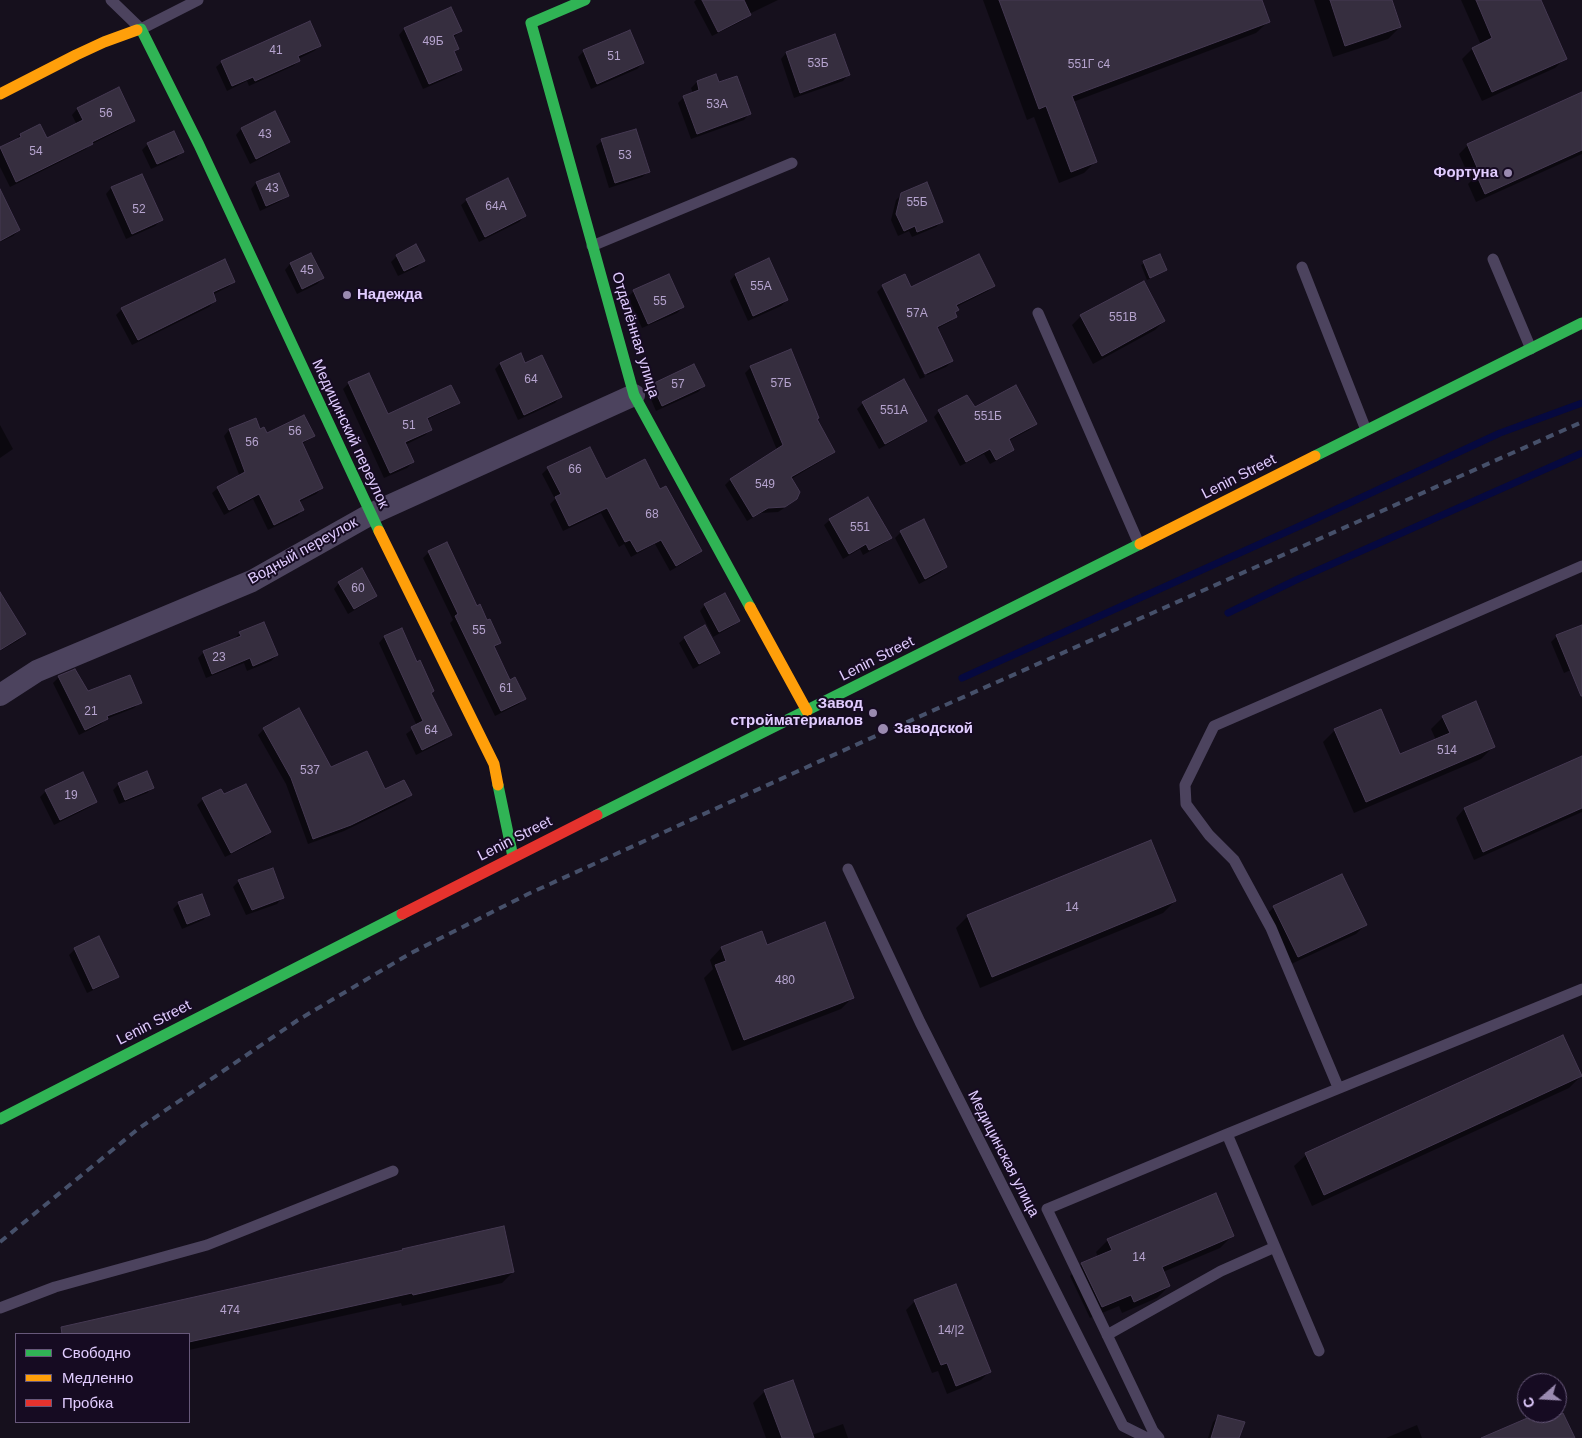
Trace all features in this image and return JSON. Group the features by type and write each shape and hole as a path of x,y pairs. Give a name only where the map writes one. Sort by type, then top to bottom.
{"street":[{"name":"Отдалённая улица","path":"585,0 531,23 634,395 807,711"},
{"path":"0,94 104,42 141,29"},
{"name":"Медицинский переулок","path":"141,29 199,145 370,514 494,764 513,857"},
{"name":"Lenin Street","path":"0,1119 513,857 1582,323"},
{"name":"Водный переулок","path":"0,695 37,671 252,581 370,514 634,395"}],"lane":[{"path":"111,0 141,29 198,0"},
{"path":"592,246 792,163"},
{"path":"1492,259 1530,349"},
{"path":"1302,267 1366,430"},
{"path":"1038,313 1138,544"},
{"path":"1338,1087 1271,928 1234,860 1209,835 1186,804 1185,785 1214,726 1582,566"},
{"name":"Медицинская улица","path":"848,869 920,1022 1123,1426 1147,1438"},
{"path":"1159,1438 1153,1431 1047,1209 1338,1087 1582,989"},
{"path":"1227,1134 1319,1351"},
{"path":"0,1308 55,1287 207,1245 393,1171"},
{"path":"1107,1335 1221,1271 1275,1247"}],"building":[{"path":"702,0 744,0 751,15 718,32"},
{"path":"999,0 1262,0 1270,22 1072,96 1097,162 1071,172 1046,106 1039,109"},
{"path":"1330,0 1392,0 1401,27 1345,46"},
{"path":"1476,0 1541,0 1567,59 1492,92 1472,48 1492,38"},
{"path":"451,7 462,31 453,35 459,49 454,51 462,70 429,84 404,28"},
{"path":"310,21 321,46 298,56 300,61 255,81 253,77 232,86 221,61"},
{"path":"630,30 644,63 597,84 583,50"},
{"path":"835,34 850,75 800,93 786,52"},
{"path":"716,74 719,82 737,76 751,114 697,134 683,96 699,90 697,81"},
{"path":"119,87 135,121 16,182 0,147 21,137 20,134 40,124 47,138 83,120 77,108"},
{"path":"1582,92 1582,150 1485,194 1476,174 1479,172 1467,144"},
{"path":"275,111 290,142 256,159 241,128"},
{"path":"636,129 650,172 615,183 601,139"},
{"path":"174,131 184,152 157,164 147,143"},
{"path":"279,173 289,196 266,206 256,182"},
{"path":"142,174 163,220 132,234 111,187"},
{"path":"508,178 526,216 485,237 466,199"},
{"path":"927,182 943,222 917,232 915,226 904,231 896,214 901,193"},
{"path":"0,189 20,230 0,241"},
{"path":"416,244 425,261 404,271 396,255"},
{"path":"311,253 324,278 302,289 290,263"},
{"path":"979,254 995,286 956,305 959,310 955,312 957,317 937,327 953,361 925,374 882,285 905,274 911,287"},
{"path":"1160,254 1167,270 1150,278 1143,261"},
{"path":"769,258 788,300 753,316 735,274"},
{"path":"225,259 235,282 213,292 216,301 138,340 121,308"},
{"path":"669,274 684,307 648,324 633,290"},
{"path":"1144,281 1165,321 1102,356 1080,315"},
{"path":"791,349 819,418 817,419 835,452 791,477 800,492 797,499 785,507 768,508 753,517 730,479 783,445 750,366"},
{"path":"521,353 525,363 542,355 562,397 524,415 500,363"},
{"path":"694,364 705,386 662,406 652,384"},
{"path":"369,373 388,414 451,385 460,403 427,418 432,430 405,442 414,462 390,473 348,382"},
{"path":"904,379 927,421 885,444 862,402"},
{"path":"1016,385 1037,424 1009,439 1014,450 996,460 990,449 966,462 938,410 967,395 975,407"},
{"path":"304,415 315,436 302,442 323,488 299,500 304,510 274,525 259,494 229,510 217,487 245,472 229,429 256,418 260,429 264,427 267,433"},
{"path":"590,447 606,479 645,459 660,489 666,486 702,551 676,566 661,540 637,552 630,540 625,542 607,508 569,526 555,497 561,494 547,467"},
{"path":"868,497 892,538 869,550 866,544 849,554 829,519"},
{"path":"924,519 947,567 925,579 900,531"},
{"path":"447,542 477,606 480,604 487,620 490,619 501,643 494,646 510,680 515,677 526,699 501,711 455,616 458,614 428,551"},
{"path":"362,568 377,596 354,609 338,582"},
{"path":"0,592 26,634 0,650"},
{"path":"725,593 740,621 719,632 704,604"},
{"path":"264,622 278,655 253,666 250,658 212,674 203,651 241,636 239,632"},
{"path":"705,625 720,653 699,664 684,637"},
{"path":"1582,625 1582,696 1581,696 1556,635"},
{"path":"402,628 417,662 420,660 434,691 431,693 452,735 422,750 411,727 423,721 384,636"},
{"path":"75,669 88,691 130,675 142,703 107,716 108,719 85,730 58,676"},
{"path":"1476,701 1495,747 1366,802 1334,729 1381,709 1400,754 1450,733 1442,716"},
{"path":"299,708 331,767 367,751 385,789 404,780 412,795 351,825 313,839 291,778 263,728"},
{"path":"1582,756 1582,808 1483,852 1464,808"},
{"path":"147,771 154,788 125,800 118,783"},
{"path":"83,772 97,802 60,820 45,790"},
{"path":"246,784 271,832 231,853 202,798 221,789 224,794"},
{"path":"1151,840 1176,901 992,977 967,915"},
{"path":"273,868 284,898 252,910 238,880"},
{"path":"1342,874 1367,925 1298,957 1273,906"},
{"path":"202,894 210,915 187,924 178,902"},
{"path":"825,922 854,998 744,1040 715,965 726,961 721,947 762,931 767,945"},
{"path":"99,936 119,977 93,989 74,948"},
{"path":"1563,1035 1582,1076 1324,1195 1305,1153"},
{"path":"1216,1193 1234,1236 1162,1267 1170,1286 1134,1302 1131,1295 1102,1307 1081,1263 1112,1250 1107,1239"},
{"path":"504,1226 514,1272 190,1342 190,1333 62,1333 61,1327"},
{"path":"956,1284 991,1372 956,1386 947,1363 941,1365 914,1300"},
{"path":"793,1380 814,1438 782,1438 764,1390"},
{"path":"1218,1415 1245,1422 1239,1438 1211,1438"},
{"path":"1567,1421 1575,1438 1481,1438 1517,1422 1567,1423"}],"waterway":[{"path":"962,678 1313,520 1500,433 1582,403"},
{"path":"1228,613 1296,580 1582,453"}],"railway":[{"path":"0,1242 138,1129 298,1020 411,953 528,894 851,747 1582,422"}],"traffic: fast":[{"path":"585,0 531,23 634,395 750,607"},
{"path":"137,30 141,29 199,145 379,531"},
{"path":"1315,456 1582,323"},
{"path":"597,815 1140,544"},
{"path":"498,785 513,857"},
{"path":"0,1119 402,914"}],"traffic: slow":[{"path":"0,94 76,55 137,30"},
{"path":"1140,544 1315,456"},
{"path":"379,531 494,764 498,785"},
{"path":"750,607 807,711"}],"traffic: jam":[{"path":"402,914 597,815"}],"place":[{"name":"Фортуна","path":"1508,173"},
{"name":"Надежда","path":"347,295"},
{"name":"Завод стройматериалов","path":"873,713"},
{"name":"Заводской","path":"883,729"}]}
